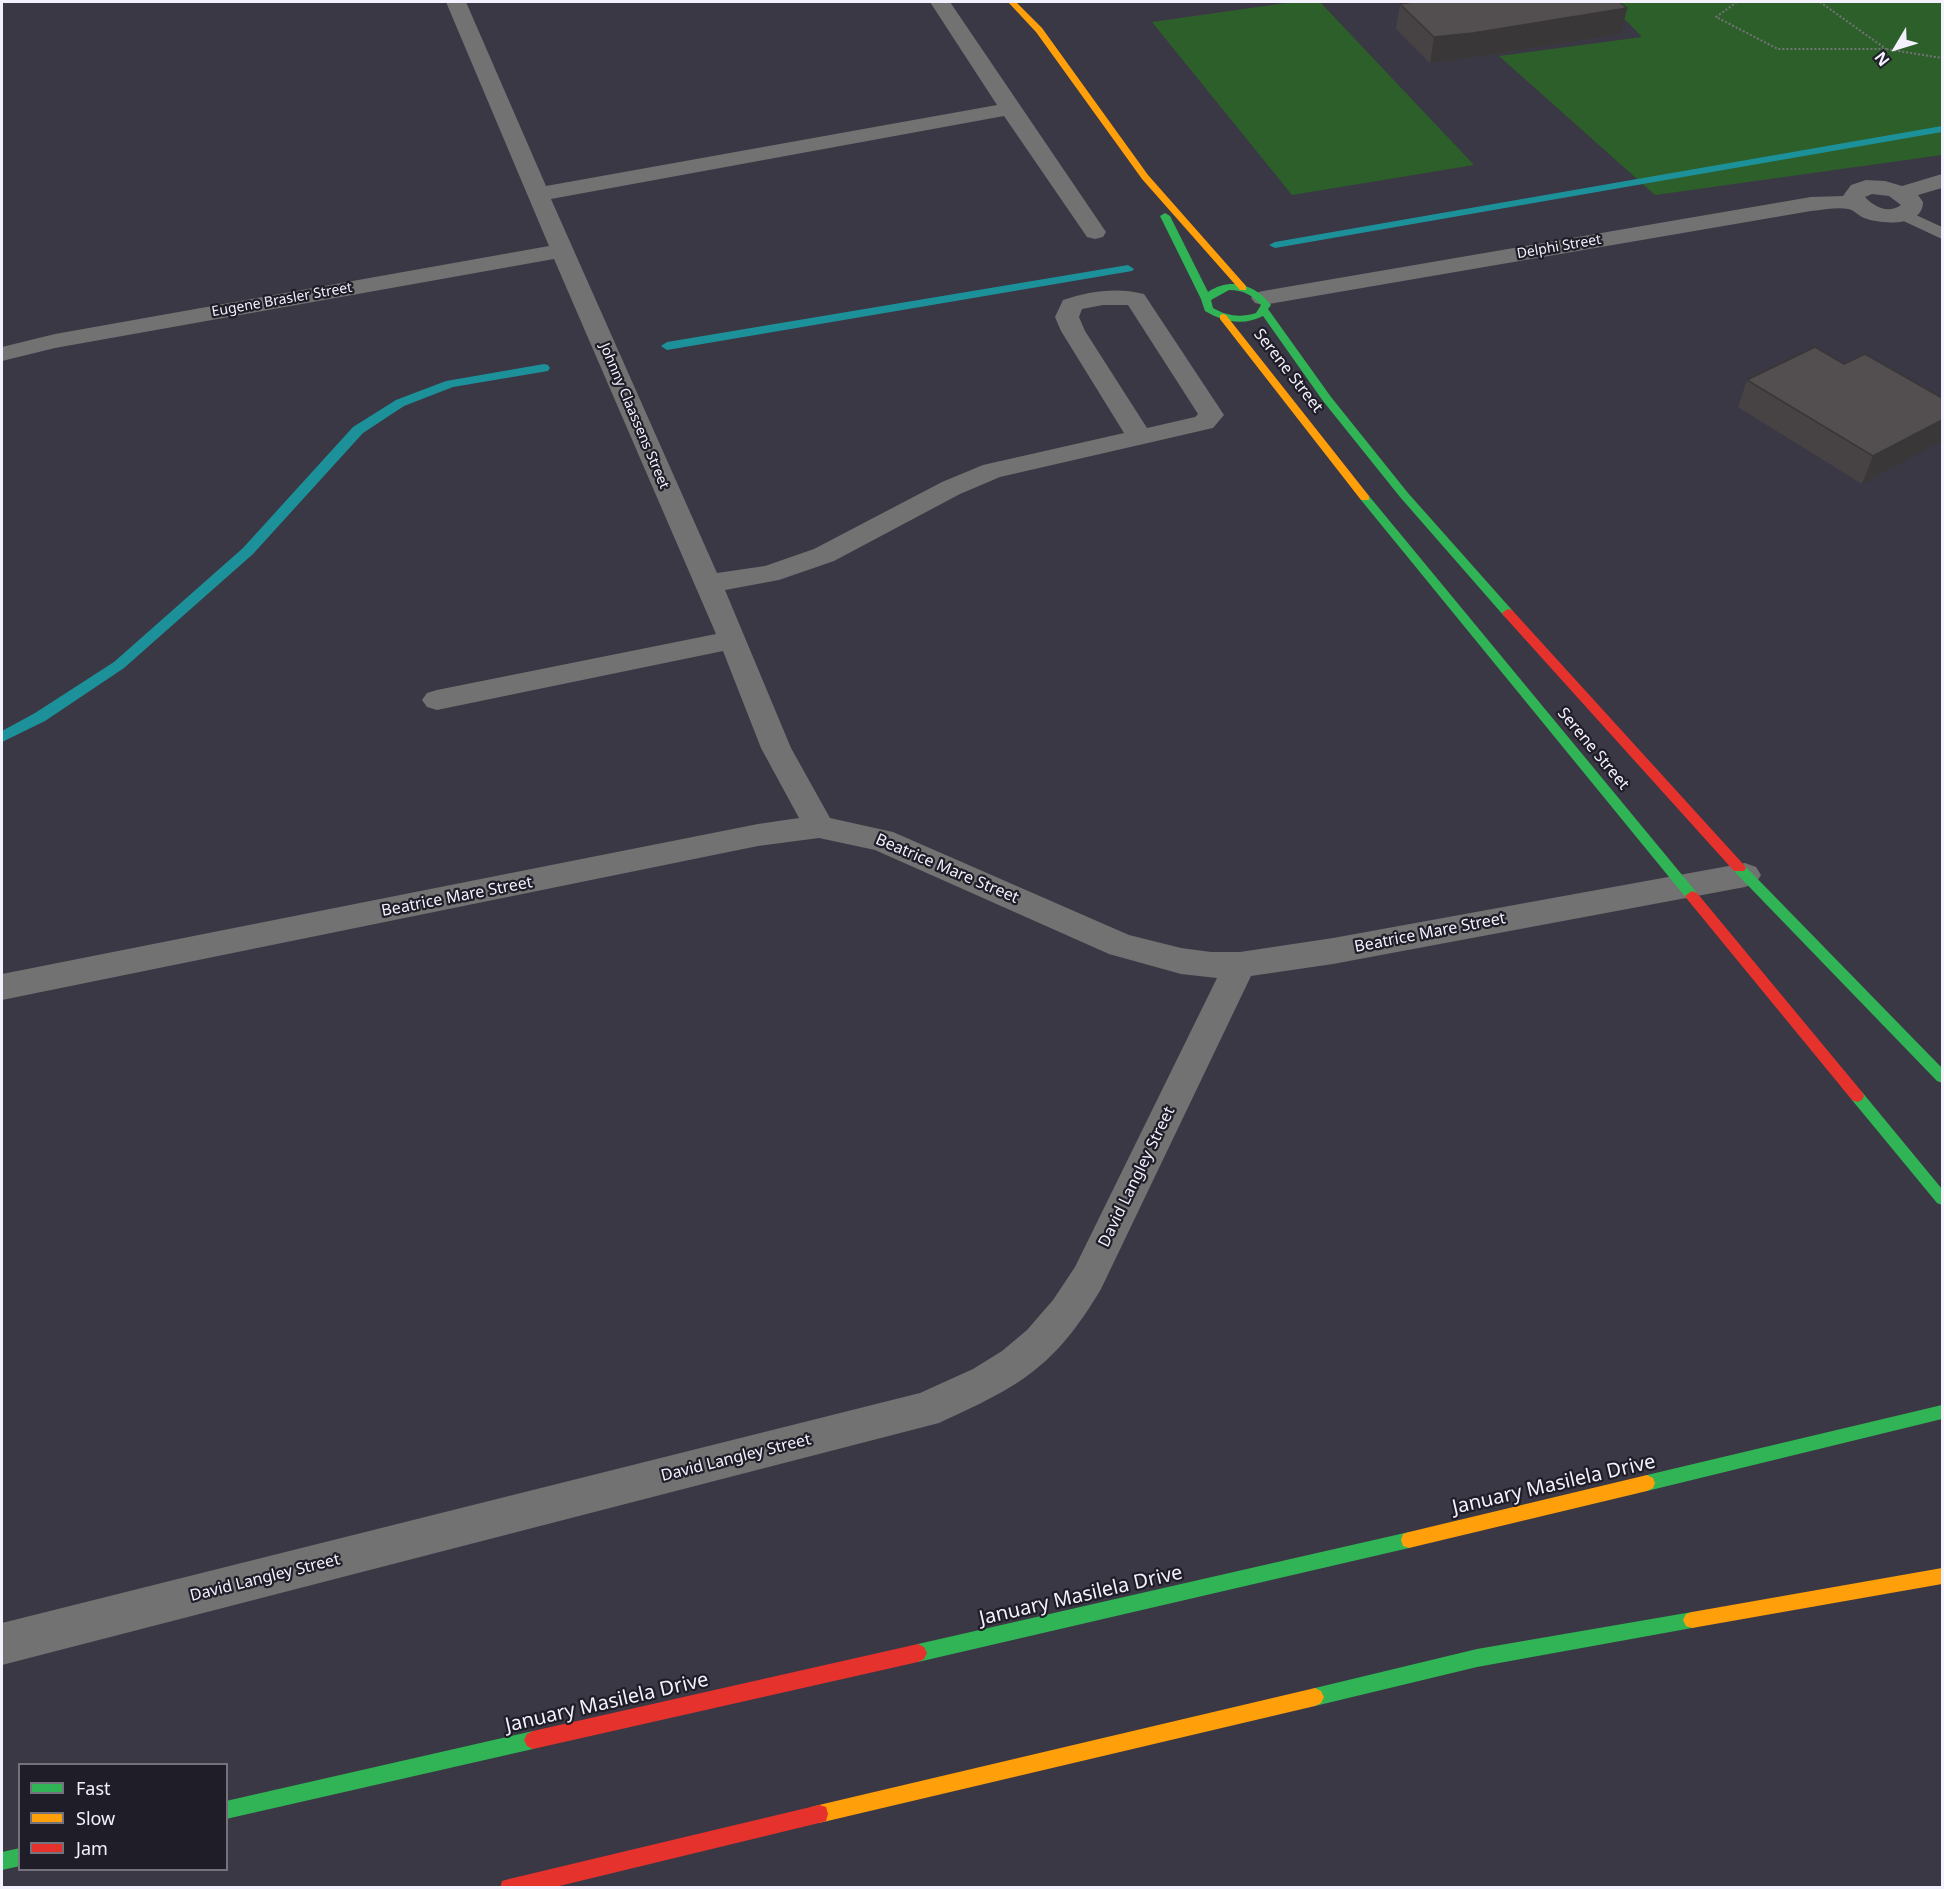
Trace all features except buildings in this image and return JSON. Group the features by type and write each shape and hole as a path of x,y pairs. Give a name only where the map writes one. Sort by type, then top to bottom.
{"street":[{"name":"Johnny Claassens Street","path":"456,2 733,640 776,748 819,827"},
{"path":"940,2 1095,232"},
{"name":"Serene Street","path":"1012,2 1039,30 1145,177 1256,299 1327,399 1404,495 1745,875 1942,1077"},
{"path":"1039,30 1040,11"},
{"path":"539,194 1010,109"},
{"name":"Serene Street","path":"1145,177 1206,299 1205,304 1208,309 1223,317 1395,537 1942,1198"},
{"path":"1903,204 1942,181"},
{"name":"Delphi Street","path":"1256,299 1811,204 1855,202 1860,207 1876,214 1903,204"},
{"name":"Eugene Brasler Street","path":"2,354 55,341 563,250"},
{"path":"1206,299 1215,290 1256,299 1252,318 1233,320 1223,317"},
{"path":"707,584 769,574 824,555 951,488 992,471 1140,438 1204,423 1211,415 1136,298 1115,295 1092,297 1071,305 1067,317 1073,331 1140,438"},
{"path":"437,700 733,640"},
{"name":"Beatrice Mare Street","path":"2,987 758,835 819,827 882,840 1121,945 1181,961 1211,965 1240,965 1333,951 1687,888 1745,875"},
{"name":"David Langley Street","path":"2,1644 925,1410 975,1387 1013,1365 1040,1344 1066,1312 1088,1278 1240,965"},
{"name":"January Masilela Drive","path":"228,1810 1313,1563 1942,1412"},
{"path":"509,1887 1477,1658 1942,1576"},
{"path":"2,1861 18,1857"}],"lane":[{"path":"1903,204 1942,234"}],"path":[{"path":"1737,2 1716,17 1778,49 1886,50 1942,58"},
{"path":"1820,2 1886,50"}],"green space":[{"path":"1293,2 1320,2 1474,165 1292,195 1152,22"},
{"path":"1608,2 1942,2 1942,155 1655,195 1499,56 1642,37"}],"waterway":[{"path":"1275,245 1942,129"},
{"path":"667,346 1128,269"},
{"path":"2,737 40,717 119,665 248,551 358,430 400,403 450,384 544,368"}],"traffic: fast":[{"path":"1165,216 1206,299 1208,309 1226,318 1239,319 1259,315 1266,305 1253,293 1237,287 1221,289 1206,299"},
{"path":"1264,310 1327,399 1404,495 1508,613"},
{"path":"1365,498 1692,896"},
{"path":"1739,868 1942,1077"},
{"path":"1857,1096 1942,1199"},
{"path":"1647,1483 1942,1412"},
{"path":"918,1653 1409,1540"},
{"path":"1315,1697 1477,1658 1692,1620"},
{"path":"228,1810 533,1740"},
{"path":"2,1861 18,1857"}],"traffic: slow":[{"path":"1012,2 1039,30 1145,177 1243,288"},
{"path":"1223,317 1365,498"},
{"path":"1409,1540 1647,1483"},
{"path":"1692,1620 1942,1576"},
{"path":"819,1814 1315,1697"}],"traffic: jam":[{"path":"1508,613 1739,868"},
{"path":"1692,896 1857,1096"},
{"path":"533,1740 918,1653"},
{"path":"509,1888 819,1814"}]}
